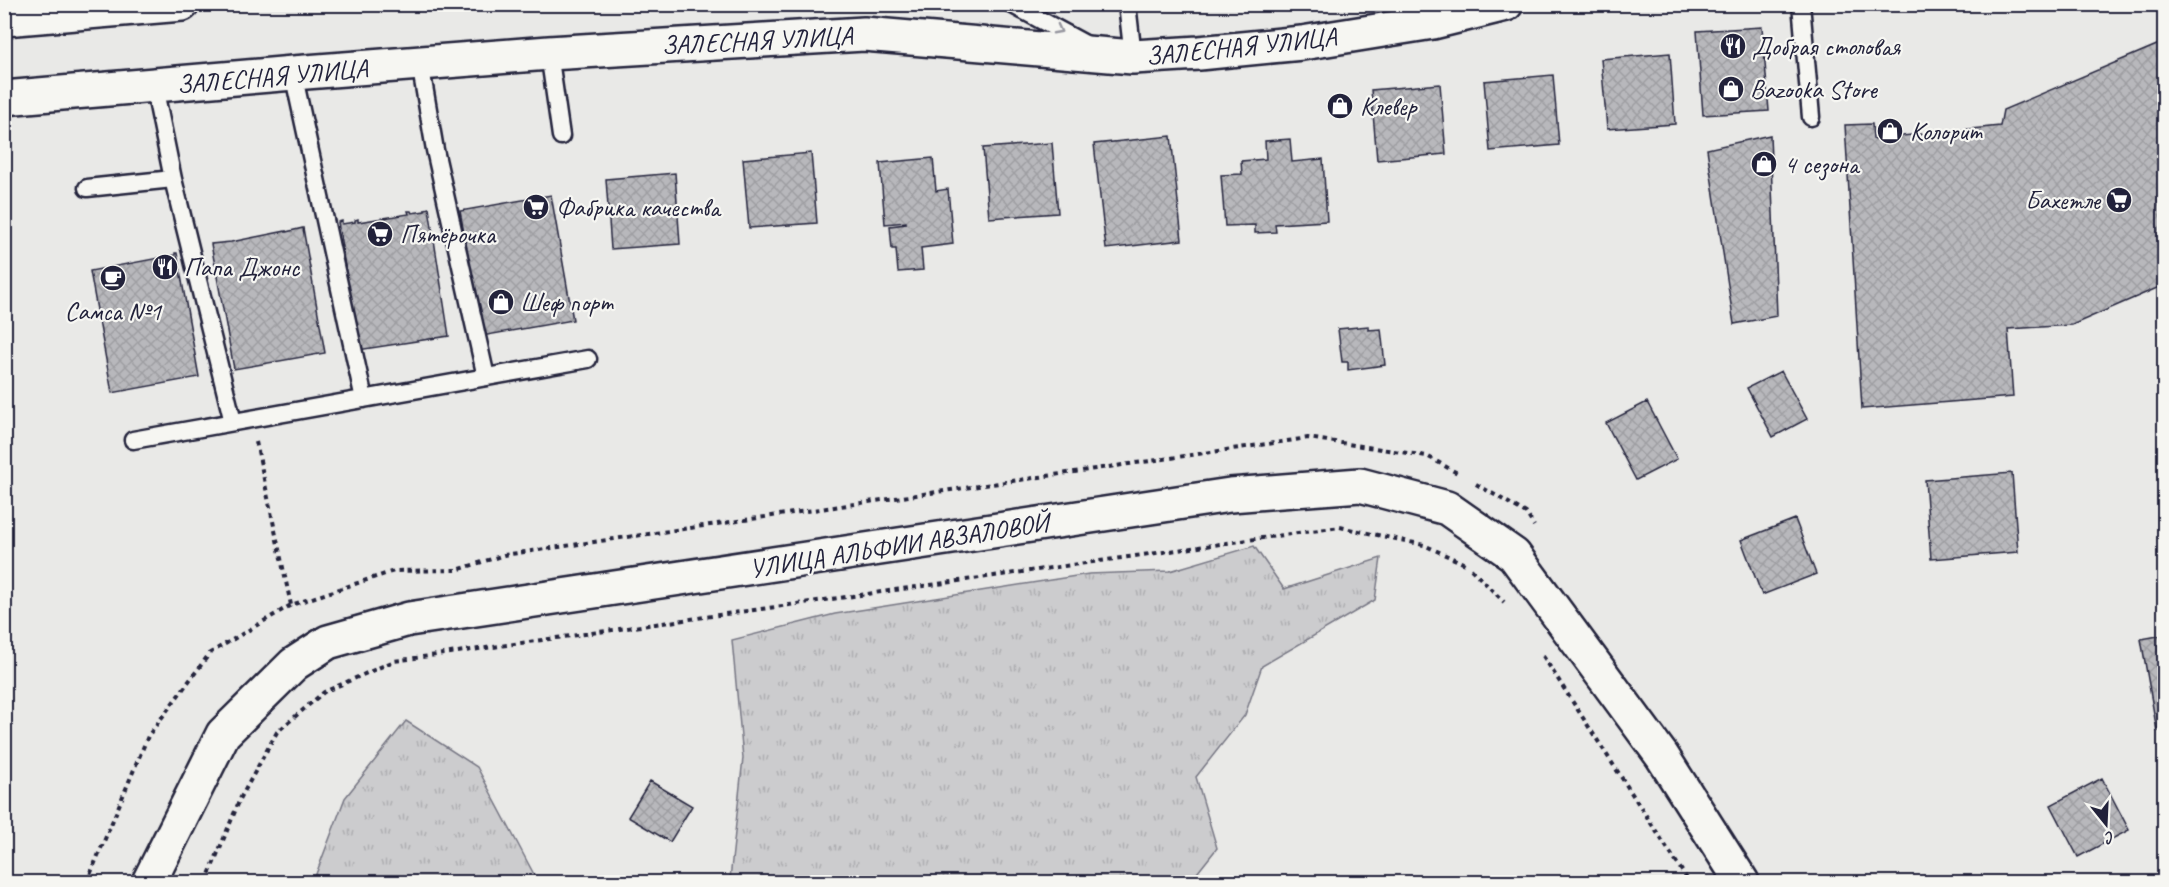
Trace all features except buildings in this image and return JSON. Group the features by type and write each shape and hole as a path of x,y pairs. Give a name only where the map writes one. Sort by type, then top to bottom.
{"street":[{"path":"4,19 182,4"},
{"name":"ЗАЛЕСНАЯ УЛИЦА","path":"4,98 293,72 549,53 864,34 1119,56 1200,53 1302,43 1433,22 1506,4"},
{"name":"УЛИЦА АЛЬФИИ АВЗАЛОВОЙ","path":"149,882 223,734 294,664 328,642 409,619 1230,495 1360,485 1447,508 1514,555 1662,756 1742,882"}],"lane":[{"path":"1011,4 1119,56 1127,4"},
{"path":"1801,4 1810,117"},
{"path":"549,53 561,136"},
{"path":"420,63 435,150 486,377"},
{"path":"293,72 364,399"},
{"path":"154,86 173,179 233,422"},
{"path":"87,188 173,179"},
{"path":"133,440 588,359"}],"path":[{"path":"251,419 291,606"},
{"path":"87,882 148,736 210,653 291,606 394,571 457,570 504,555 1308,438 1427,456 1526,513 1539,533"},
{"path":"206,882 240,798 277,732 324,692 394,661 1340,526 1424,545 1468,566 1508,606"},
{"path":"1542,654 1689,882"}],"green space":[{"path":"1254,546 1284,589 1381,558 1375,600 1262,666 1245,715 1196,777 1217,848 1190,882 720,882 730,879 743,758 732,640 835,614 1089,574 1170,571"},
{"path":"406,721 477,767 538,882 313,882 345,798"}],"place":[{"name":"Добрая столовая","path":"1733,46"},
{"name":"Bazooka Store","path":"1731,89"},
{"name":"Клевер","path":"1340,106"},
{"name":"Колорит","path":"1890,131"},
{"name":"4 сезона","path":"1764,164"},
{"name":"Бахетле","path":"2119,200"},
{"name":"Фабрика качества","path":"536,207"},
{"name":"Пятёрочка","path":"380,234"},
{"name":"Папа Джонс","path":"165,267"},
{"name":"Самса №1","path":"113,278"},
{"name":"Шеф порт","path":"501,302"}]}
